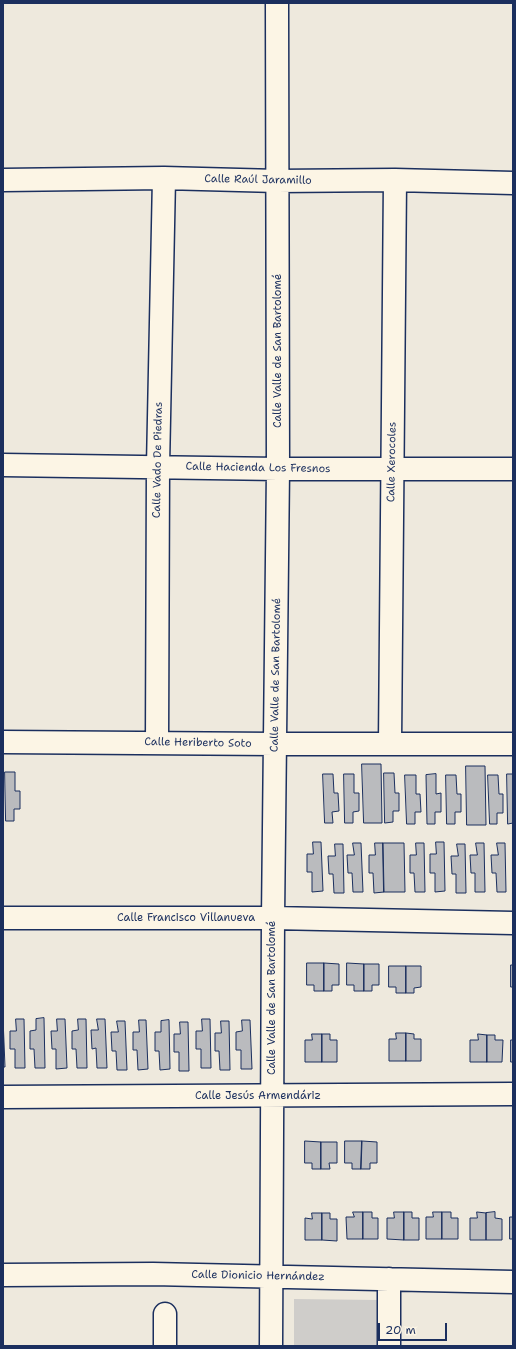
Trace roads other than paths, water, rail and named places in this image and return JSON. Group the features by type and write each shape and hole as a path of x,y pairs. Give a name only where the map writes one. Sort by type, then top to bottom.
{"street":[{"name":"Calle Valle de San Bartolomé","path":"271,1346 273,918 278,469 277,3"},
{"name":"Calle Raúl Jaramillo","path":"3,180 164,178 277,181 395,180 513,183"},
{"name":"Calle Vado De Piedras","path":"157,743 158,466 164,178"},
{"name":"Calle Xerocoles","path":"390,743 395,180"},
{"name":"Calle Hacienda Los Fresnos","path":"3,465 158,466 278,469 513,469"},
{"name":"Calle Heriberto Soto","path":"3,742 513,744"},
{"name":"Calle Francisco Villanueva","path":"3,918 273,918 513,923"},
{"name":"Calle Jesús Armendáriz","path":"3,1097 513,1094"},
{"name":"Calle Dionicio Hernández","path":"3,1275 153,1274 513,1282"},
{"path":"389,1346 390,1280"},
{"path":"165,1314 165,1346"}]}
